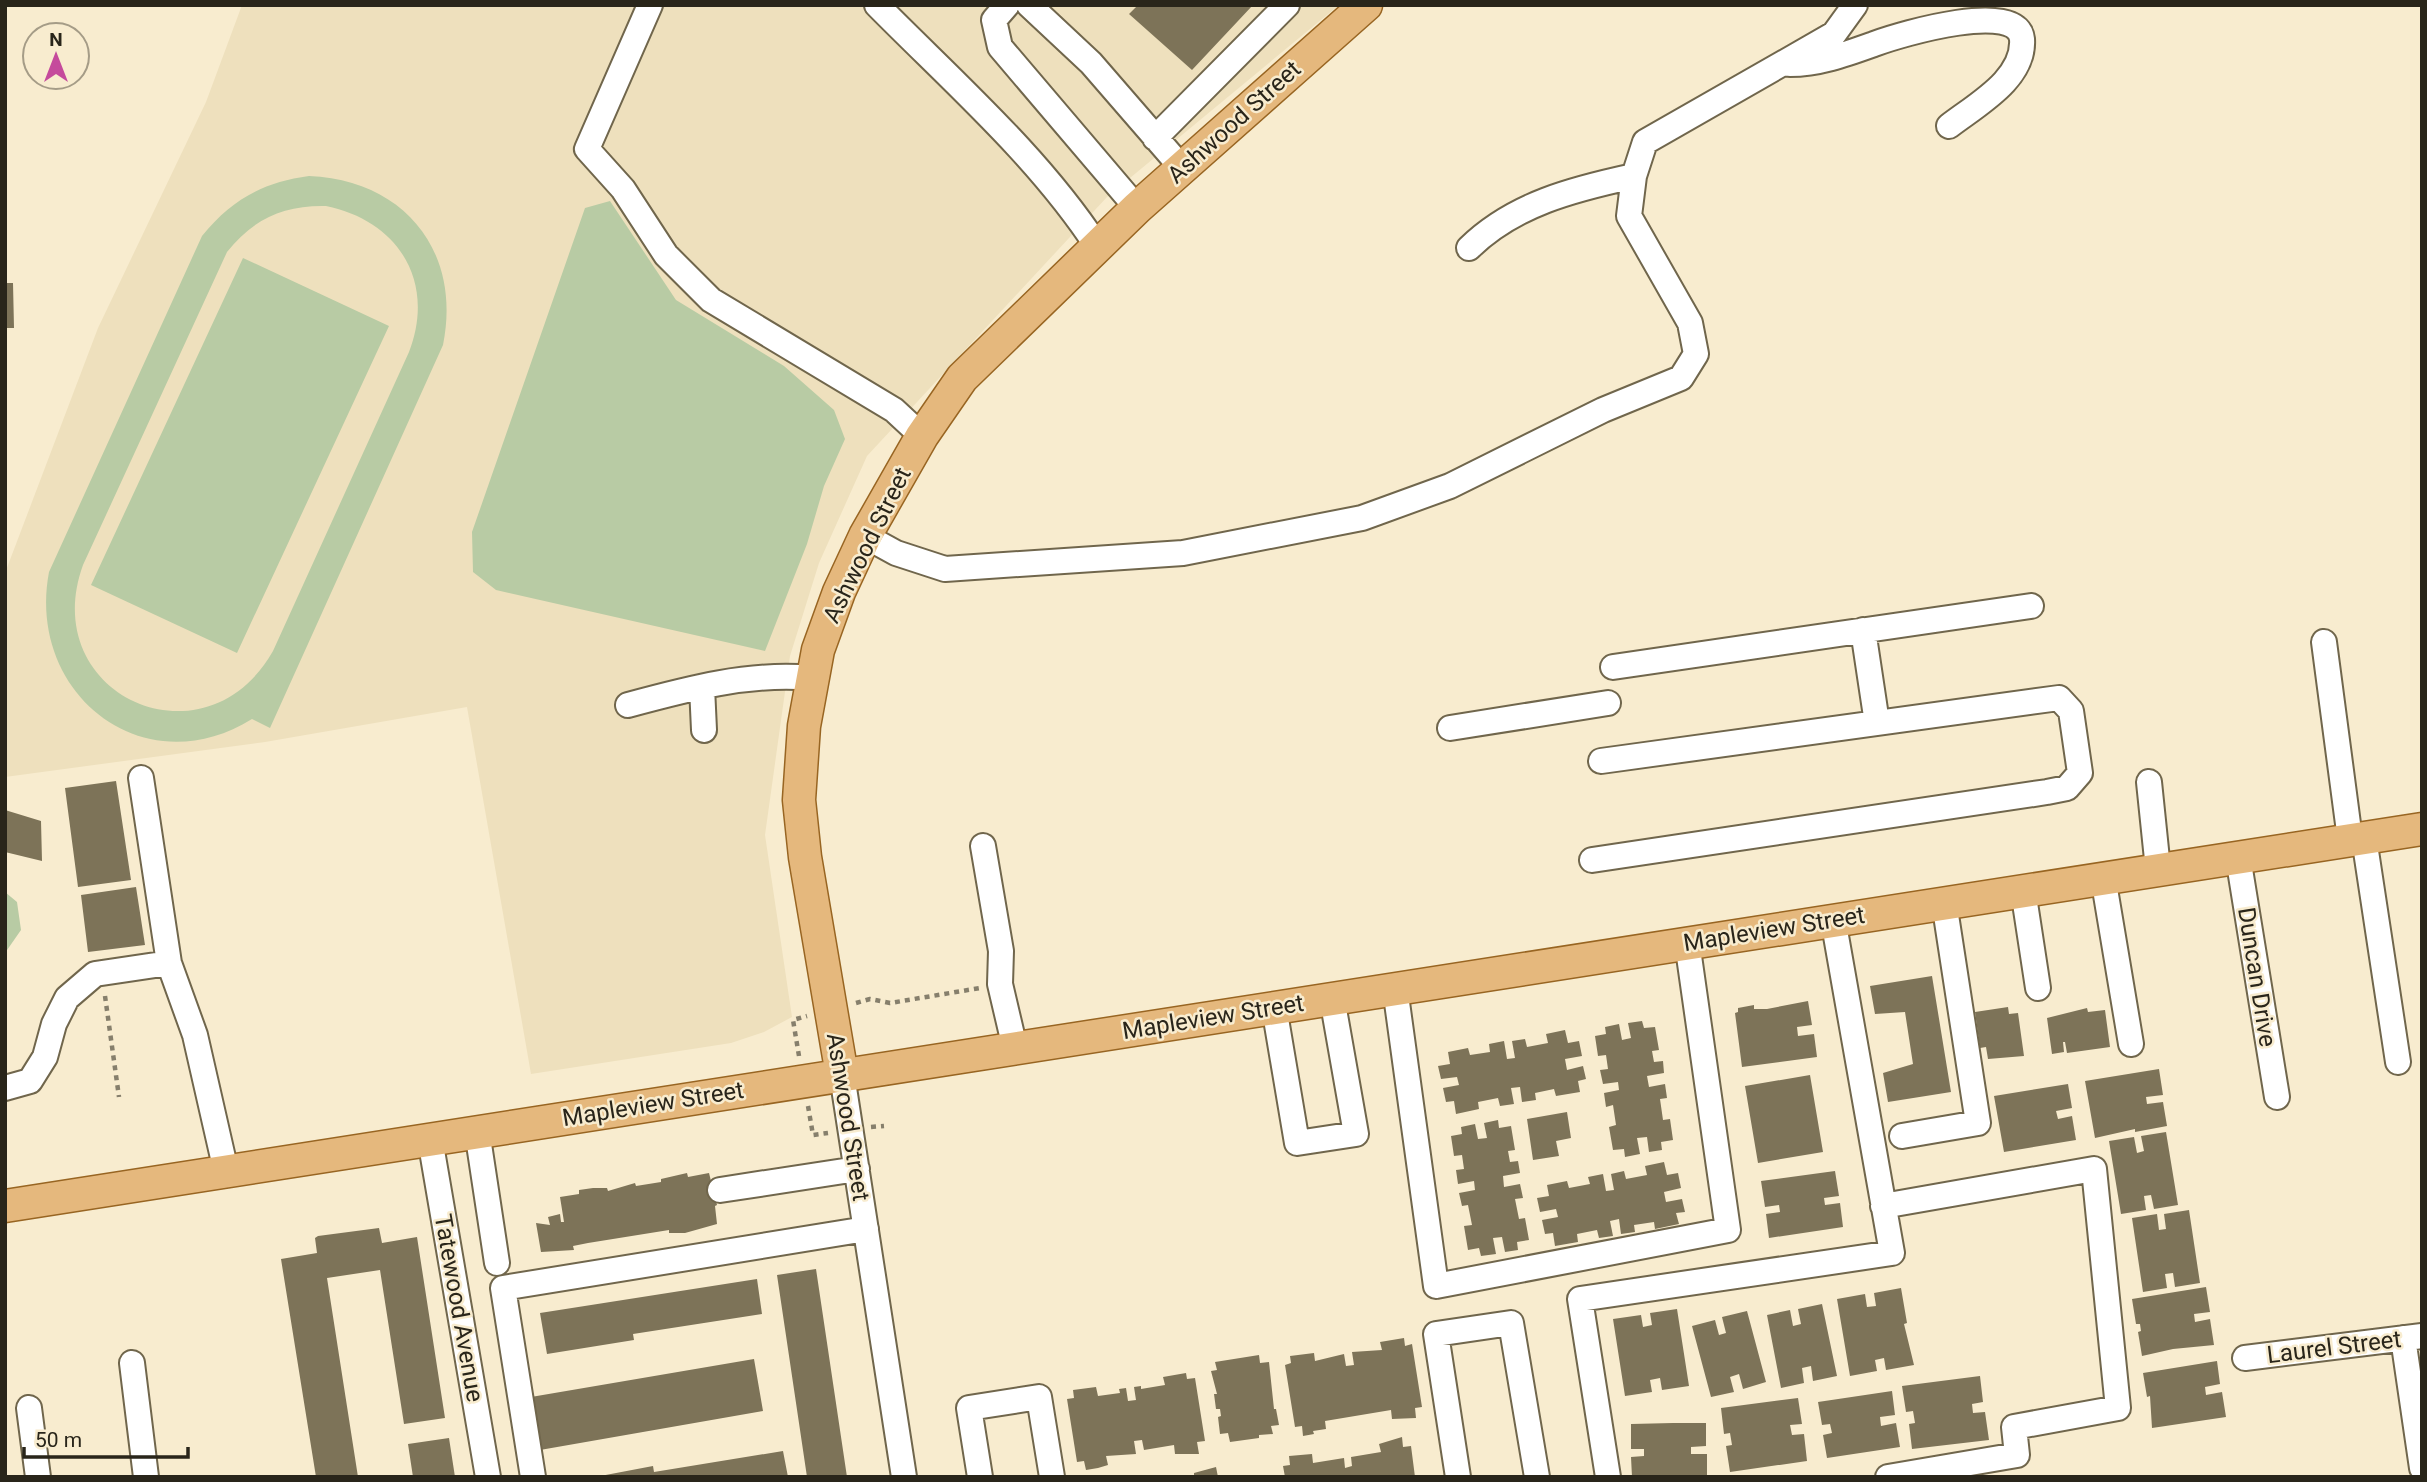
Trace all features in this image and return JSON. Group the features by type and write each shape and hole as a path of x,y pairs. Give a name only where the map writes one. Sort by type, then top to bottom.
{"main road":[{"name":"Ashwood Street","path":"842,1075 805,857 799,800 803,726 818,650 839,592 866,536 922,436 962,378 1137,208 1366,5"},
{"name":"Mapleview Street","path":"5,1206 2422,829"}],"street":[{"path":"650,5 587,149 623,189 666,255 711,300 894,410 922,436"},
{"path":"877,5 1020,149 1077,215 1097,246"},
{"path":"1007,5 994,19 1000,47 1137,208"},
{"path":"1029,5 1091,63 1182,168"},
{"path":"1155,138 1287,5"},
{"path":"866,536 896,553 945,569 1183,553 1375,513 1450,486 1603,410 1681,378 1696,354 1690,323 1629,216 1634,176 1645,142 1834,34 1855,5"},
{"path":"1783,64 1806,64 1834,58 1935,18 1970,8 1996,8 2014,18 2022,38 2019,61 2001,87 1949,126"},
{"path":"1469,248 1490,228 1529,206 1587,186 1634,176"},
{"path":"1613,667 2031,606"},
{"path":"1863,630 1877,723"},
{"path":"2324,642 2398,1062"},
{"path":"628,705 702,687 762,677 813,678"},
{"path":"702,687 704,730"},
{"path":"1592,860 2057,790 2067,788 2080,773 2071,711 2059,698 1601,761"},
{"path":"1450,728 1608,703"},
{"path":"141,778 169,963 195,1035 226,1171"},
{"path":"2149,782 2158,869"},
{"path":"983,846 1002,951 1000,984 1015,1048"},
{"name":"Duncan Drive","path":"2238,857 2277,1097"},
{"path":"2103,877 2131,1044"},
{"path":"2023,890 2038,988"},
{"path":"1902,1136 1978,1123 1944,902"},
{"path":"1608,1477 1580,1299 1892,1253 1833,919"},
{"path":"1395,988 1436,1286 1728,1230 1687,943"},
{"path":"5,1088 30,1081 45,1057 54,1024 67,998 94,974 169,963"},
{"path":"1274,1007 1297,1143 1356,1134 1332,998"},
{"name":"Ashwood Street","path":"842,1075 905,1477"},
{"path":"477,1131 497,1263"},
{"name":"Tatewood Avenue","path":"430,1139 488,1477"},
{"path":"720,1190 857,1169"},
{"path":"1883,1206 2094,1169 2118,1408 2014,1427 2017,1455 1888,1477"},
{"path":"533,1477 503,1289 866,1229"},
{"path":"1458,1477 1436,1334 1511,1323 1536,1477"},
{"path":"2412,1337 2422,1468"},
{"name":"Laurel Street","path":"2245,1358 2412,1337"},
{"path":"132,1363 146,1477"},
{"path":"980,1477 969,1408 1039,1397 1052,1477"},
{"path":"29,1408 38,1477"}],"path":[{"path":"870,999 890,1003 980,988"},
{"path":"104,995 119,1097"}],"shaded area":[{"path":"242,5 1339,5 1107,197 867,456 819,563 790,656 765,835 792,1017 764,1032 731,1043 531,1074 467,707 265,742 5,777 5,573 98,328 206,102"}],"green space":[{"path":"309,176 343,181 373,191 398,206 419,227 434,251 443,280 447,311 443,345 270,728 252,719 211,737 171,742 134,734 101,716 74,690 56,656 47,616 49,572 202,236 236,203 263,188","holes":["326,206 352,214 374,225 391,240 405,258 414,279 418,302 416,326 409,352 273,651 243,687 208,706 171,711 135,702 105,681 83,650 75,611 83,565 227,252 248,231 270,216 283,211"]},
{"path":"610,201 676,300 784,366 834,410 845,439 824,486 807,544 765,651 496,590 473,572 472,532 585,208"},
{"path":"243,258 389,326 237,653 91,585"},
{"path":"5,892 17,902 21,930 5,953"}],"building":[{"path":"1138,5 1253,5 1192,70 1129,14"},
{"path":"5,283 13,283 14,328 5,328"},
{"path":"116,781 131,880 78,887 65,788"},
{"path":"5,810 41,821 42,861 5,852"},
{"path":"136,887 145,945 88,952 81,895"},
{"path":"1932,976 1951,1092 1888,1102 1883,1073 1913,1064 1905,1012 1875,1014 1870,986"},
{"path":"1808,1001 1812,1025 1797,1027 1798,1036 1814,1034 1817,1057 1742,1067 1735,1013 1738,1008 1754,1005 1754,1009 1767,1009"},
{"path":"2008,1007 2009,1014 2018,1013 2024,1056 1988,1059 1986,1047 1980,1048 1975,1012"},
{"path":"2087,1008 2088,1012 2105,1010 2110,1047 2067,1053 2063,1042 2064,1052 2052,1054 2047,1018"},
{"path":"1642,1021 1644,1028 1655,1027 1659,1050 1652,1051 1654,1062 1663,1061 1664,1073 1647,1076 1649,1087 1665,1084 1667,1098 1660,1099 1663,1120 1670,1119 1673,1140 1661,1142 1662,1150 1649,1152 1647,1137 1637,1138 1640,1154 1625,1157 1624,1149 1613,1150 1609,1127 1616,1125 1613,1105 1606,1107 1604,1093 1619,1090 1618,1082 1603,1084 1600,1070 1608,1069 1606,1055 1598,1056 1595,1036 1606,1034 1605,1027 1619,1024 1622,1040 1631,1038 1628,1023"},
{"path":"1565,1030 1568,1043 1579,1041 1582,1056 1565,1059 1567,1070 1583,1066 1586,1079 1578,1081 1580,1092 1556,1096 1554,1089 1535,1093 1536,1100 1522,1102 1520,1087 1511,1088 1514,1104 1500,1106 1498,1098 1478,1102 1479,1109 1456,1114 1454,1101 1446,1102 1443,1088 1459,1085 1457,1077 1441,1079 1438,1066 1450,1064 1448,1052 1468,1048 1470,1055 1490,1052 1489,1044 1504,1041 1507,1059 1515,1058 1512,1041 1525,1039 1527,1047 1548,1043 1546,1034"},
{"path":"2159,1069 2163,1095 2146,1097 2147,1104 2163,1102 2167,1126 2135,1132 2135,1129 2095,1138 2085,1081"},
{"path":"1810,1075 1823,1152 1758,1163 1745,1086"},
{"path":"2068,1084 2072,1108 2056,1111 2058,1119 2072,1116 2076,1140 2004,1152 1994,1096"},
{"path":"1567,1112 1571,1138 1556,1141 1559,1156 1533,1160 1527,1119"},
{"path":"1498,1120 1499,1128 1511,1126 1515,1150 1508,1151 1510,1162 1518,1161 1520,1173 1503,1176 1504,1187 1520,1184 1523,1198 1515,1199 1519,1219 1525,1218 1529,1240 1517,1242 1518,1250 1505,1252 1502,1237 1493,1238 1496,1254 1481,1256 1479,1248 1468,1250 1464,1226 1472,1225 1468,1205 1462,1206 1459,1193 1475,1190 1474,1181 1458,1184 1456,1170 1464,1169 1462,1155 1454,1156 1451,1136 1462,1134 1461,1127 1475,1124 1478,1139 1487,1138 1484,1123"},
{"path":"2166,1132 2178,1205 2154,1209 2151,1195 2144,1196 2146,1210 2121,1214 2109,1141 2134,1137 2137,1153 2144,1151 2141,1136"},
{"path":"1664,1162 1667,1175 1678,1173 1681,1188 1664,1192 1666,1202 1682,1199 1685,1212 1676,1213 1679,1224 1655,1229 1654,1222 1634,1225 1635,1232 1621,1234 1619,1219 1610,1221 1613,1236 1599,1238 1597,1230 1577,1234 1578,1242 1555,1246 1553,1233 1545,1234 1542,1220 1558,1217 1556,1209 1540,1212 1537,1198 1549,1196 1547,1185 1567,1181 1569,1188 1590,1184 1588,1177 1603,1174 1606,1191 1614,1190 1611,1174 1624,1171 1626,1179 1647,1175 1645,1166"},
{"path":"1835,1171 1839,1196 1824,1198 1825,1205 1840,1203 1843,1227 1769,1238 1766,1214 1780,1212 1779,1205 1765,1207 1761,1181"},
{"path":"687,1173 688,1177 709,1173 717,1205 717,1224 685,1233 669,1233 669,1230 573,1246 574,1250 541,1252 536,1223 550,1225 548,1217 560,1214 561,1222 564,1222 560,1197 579,1194 579,1190 607,1188 608,1191 635,1183 636,1186 661,1182 661,1179"},
{"path":"2189,1210 2200,1283 2175,1287 2173,1273 2165,1274 2167,1288 2143,1292 2132,1218 2157,1214 2159,1230 2166,1229 2164,1214"},
{"path":"379,1228 382,1243 417,1237 445,1418 404,1424 380,1270 327,1278 358,1477 316,1477 281,1259 317,1253 315,1238 318,1236"},
{"path":"816,1269 847,1477 807,1477 777,1275"},
{"path":"757,1279 762,1314 633,1334 634,1340 547,1354 540,1313"},
{"path":"2206,1287 2210,1312 2194,1314 2195,1322 2210,1319 2214,1345 2173,1349 2142,1356 2138,1332 2141,1331 2140,1324 2136,1324 2132,1299"},
{"path":"1901,1288 1907,1323 1904,1324 1914,1365 1886,1370 1884,1358 1875,1360 1877,1371 1850,1376 1837,1299 1865,1294 1867,1307 1876,1306 1874,1293"},
{"path":"1822,1304 1837,1376 1813,1381 1811,1366 1802,1368 1804,1383 1781,1388 1767,1315 1790,1310 1793,1326 1801,1324 1798,1309"},
{"path":"1677,1309 1689,1386 1662,1390 1660,1378 1650,1380 1652,1392 1625,1396 1613,1319 1641,1315 1643,1327 1652,1325 1650,1313"},
{"path":"1747,1311 1766,1382 1743,1389 1739,1374 1730,1377 1734,1392 1711,1397 1692,1326 1715,1320 1719,1335 1726,1333 1722,1317"},
{"path":"1404,1338 1405,1346 1412,1344 1422,1407 1415,1408 1416,1418 1392,1419 1391,1410 1325,1421 1326,1429 1303,1436 1302,1426 1295,1427 1285,1365 1291,1363 1290,1356 1314,1353 1315,1361 1344,1354 1346,1366 1354,1365 1352,1352 1382,1350 1380,1342"},
{"path":"1259,1355 1260,1363 1269,1362 1274,1409 1279,1425 1271,1426 1273,1434 1230,1442 1228,1433 1220,1434 1220,1409 1216,1409 1214,1394 1217,1394 1211,1371 1217,1370 1215,1362"},
{"path":"754,1359 763,1411 540,1450 531,1397"},
{"path":"2217,1361 2220,1384 2205,1387 2206,1395 2222,1392 2226,1417 2152,1428 2150,1396 2147,1397 2143,1373"},
{"path":"1186,1373 1187,1379 1195,1378 1205,1441 1197,1442 1199,1454 1175,1454 1174,1445 1144,1450 1142,1440 1134,1441 1136,1454 1106,1456 1108,1465 1086,1470 1084,1461 1077,1462 1067,1399 1074,1398 1073,1390 1096,1387 1098,1396 1120,1393 1119,1389 1126,1388 1128,1401 1136,1400 1134,1387 1141,1386 1141,1389 1165,1385 1163,1377"},
{"path":"1980,1376 1983,1402 1972,1404 1973,1413 1985,1412 1989,1440 1912,1449 1909,1424 1915,1423 1913,1411 1906,1412 1902,1386"},
{"path":"1892,1391 1895,1415 1880,1417 1881,1426 1896,1423 1900,1447 1827,1458 1823,1435 1832,1433 1830,1424 1822,1425 1818,1402"},
{"path":"1798,1398 1802,1424 1790,1425 1792,1435 1804,1434 1807,1461 1730,1472 1726,1446 1732,1445 1730,1433 1724,1434 1721,1408"},
{"path":"1706,1423 1706,1446 1691,1447 1691,1454 1707,1454 1707,1477 1632,1477 1631,1457 1644,1456 1644,1449 1631,1449 1631,1424"},
{"path":"1402,1437 1403,1447 1411,1446 1415,1477 1285,1477 1283,1466 1290,1465 1289,1456 1312,1454 1313,1463 1344,1458 1345,1468 1352,1466 1351,1457 1381,1452 1379,1444"},
{"path":"449,1438 455,1477 413,1477 408,1444"},
{"path":"783,1451 788,1477 595,1477 653,1466 654,1472"},
{"path":"1216,1467 1218,1477 1194,1477 1194,1473"}]}
